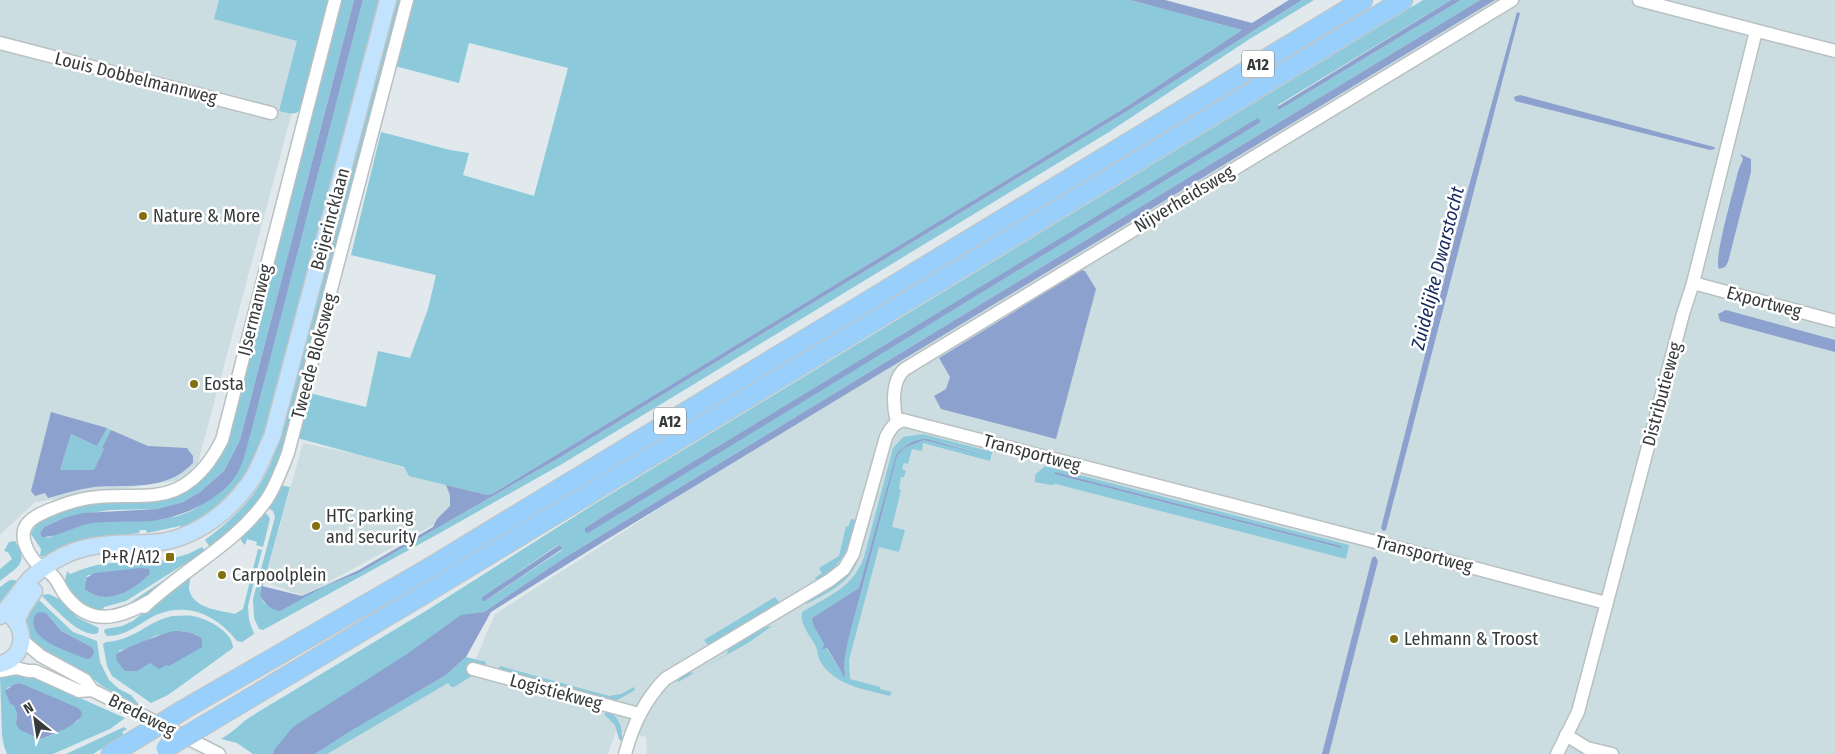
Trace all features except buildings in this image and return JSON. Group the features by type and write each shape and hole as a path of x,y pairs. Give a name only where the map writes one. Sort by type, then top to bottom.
{"highway":[{"name":"A12","path":"110,754 429,568 1362,0"},
{"name":"A12","path":"161,751 426,593 1402,0"}],"main road":[{"name":"Beijerincklaan","path":"4,615 30,596 46,575 68,565 95,557 174,547 195,540 217,528 240,509 260,483 273,448 272,438 388,0"},
{"path":"4,615 20,630 11,658"}],"street":[{"name":"IJsermanweg","path":"46,575 27,550 24,542 25,527 34,518 70,503 98,497 156,495 168,492 193,480 207,466 214,455 223,434 335,0"},
{"name":"Tweede Bloksweg","path":"46,575 74,612 84,619 101,624 119,623 128,619 250,520 269,496 288,454 407,0"},
{"name":"Nijverheidsweg","path":"897,422 893,406 894,398 897,381 901,371 905,368 1512,0"},
{"path":"1639,0 1835,51"},
{"name":"Distributieweg","path":"1557,754 1578,712 1693,283 1756,31"},
{"name":"Louis Dobbelmannweg","path":"0,44 271,113"},
{"name":"Exportweg","path":"1693,283 1835,321"},
{"name":"Transportweg","path":"897,422 903,420 911,421 1606,603"},
{"path":"625,754 639,714 665,679 830,580 844,569 853,554 886,437 890,429 897,422"},
{"name":"Bredeweg","path":"11,658 33,655 41,656 85,680 92,690 219,754"},
{"name":"Bredeweg","path":"11,658 31,666 35,671 79,691 92,690"},
{"name":"Logistiekweg","path":"473,670 639,714"},
{"path":"1566,735 1587,748 1612,754"}],"shaded area":[{"path":"0,0 322,0 194,478 35,502 0,535"},
{"path":"219,0 332,0 302,109 297,113 279,111 297,41 214,19"},
{"path":"339,0 354,0 240,440 224,471 200,492 183,502 157,509 110,510 66,517 44,527 40,533 48,538 74,527 91,523 164,519 191,511 209,499 245,453 363,0 380,0 257,461 225,507 182,528 180,526 147,533 146,530 140,530 139,533 96,538 46,557 40,556 41,549 31,534 35,527 47,517 87,505 188,490 208,473 222,452 231,429"},
{"path":"354,0 363,0 251,432 238,472 231,482 212,499 187,512 150,521 93,523 54,536 42,537 40,533 44,527 66,517 83,513 157,509 183,502 200,492 224,471 240,440"},
{"path":"391,0 402,0 279,464 264,493 243,521 210,547 205,540 235,515 252,497 271,463"},
{"path":"412,0 1130,0 1242,30 1126,107 492,494 487,495 409,476 404,467 297,438 309,393 366,407 378,351 410,358 428,309 436,275 351,255 381,132 469,153 463,175 534,196 568,68 469,43 459,83 395,66"},
{"path":"1130,0 1165,0 1252,23 1289,0 1302,0 1129,110 559,458 359,573 325,586 280,611 271,608 262,599 260,596 262,586 302,596 359,570 433,527 437,519 450,506 450,495 446,485 487,495 492,494 1126,107 1242,30"},
{"path":"1302,0 1314,0 1248,40 1109,132 562,464 263,630 259,629 254,618 253,599 275,517 273,511 268,508 279,485 290,487 260,596 264,603 276,610 325,586 359,573 559,458 1129,110"},
{"path":"1423,0 1451,0 1278,105 1278,109 1461,0 1480,0 564,558 484,612 461,616 274,750 273,754 253,754 237,743 221,739 250,717 429,609 591,506","holes":["1258,119 1261,122 588,532 585,528","560,545 562,550 485,601 482,601 482,597"]},
{"path":"1451,0 1461,0 1279,110 1277,107"},
{"path":"1480,0 1495,0 606,540 491,612 466,657 446,675 315,754 273,754 274,750 293,727 407,654 461,615 484,612 564,558"},
{"path":"1481,0 1835,0 1835,754 647,754 646,737 616,731 608,754 323,754 460,673 476,658 495,614 884,364"},
{"path":"1517,12 1520,13 1386,530 1383,531 1381,528 1457,229"},
{"path":"1520,95 1714,147 1715,149 1710,150 1515,101 1514,97"},
{"path":"1258,118 1261,122 588,533 585,532 585,528 602,517"},
{"path":"1740,154 1751,159 1751,172 1728,262 1725,267 1719,269 1719,252 1722,238 1738,171 1743,159"},
{"path":"1082,270 1085,271 1096,289 1056,439 941,409 934,396 946,389 950,377 939,358"},
{"path":"1726,310 1835,340 1835,352 1720,321 1718,314"},
{"path":"51,412 107,428 97,446 71,434 60,470 94,470 111,430 148,446 187,448 193,456 193,463 171,479 159,483 94,487 48,498 45,493 35,496 31,491"},
{"path":"107,428 111,430 94,470 60,470 71,434 97,446"},
{"path":"923,434 992,452 990,461 923,443 922,451 912,449 908,464 904,463 902,469 906,471 904,477 901,477 899,489 901,490 892,527 905,530 899,552 879,547 849,660 850,679 892,692 890,696 851,685 834,676 826,669 820,661 815,645 805,628 802,612 839,590 854,576 864,557 893,448 903,437","holes":["922,439 989,455 924,440 904,448 897,456 848,641 844,663 845,676 843,677 826,648 822,648 824,644 812,618 859,588 896,455 909,443"]},
{"path":"927,439 989,456 924,440 904,448 897,456 848,641 844,663 845,676 843,677 827,648 822,649 824,644 813,624 812,618 859,588 896,455 902,448 910,443"},
{"path":"303,443 368,457 490,494 303,596 264,582"},
{"path":"1045,466 1349,545 1346,559 1056,484 1035,482 1035,475","holes":["1055,472 1341,546 1340,548 1054,474"]},
{"path":"1055,472 1341,546 1341,548 1054,474"},
{"path":"872,506 871,519 858,560 853,570 847,578 831,591 805,605 859,554"},
{"path":"263,512 270,519 263,547 256,545 257,542 247,539 245,545 240,537"},
{"path":"851,519 857,520 848,548 833,569 817,582 815,578 822,573 819,568 839,556 846,526 848,527"},
{"path":"15,541 21,555 20,564 0,581 0,569 12,559 8,552 4,551 9,542"},
{"path":"559,545 562,549 485,601 482,601 482,597"},
{"path":"202,547 205,551 126,601 104,607 101,613 85,608 64,586 67,571 70,574 111,563 163,560 164,563 171,562 170,559 188,554","holes":["88,575 148,576 121,594 107,597 91,593 85,580"]},
{"path":"258,549 262,550 248,606 249,620 254,634 242,642 237,641 221,624 201,613 191,610 168,611 156,615 121,634 107,636 104,632 105,629 122,626 133,621 200,567 192,574 189,583 191,596 201,605 208,608 235,614 243,609"},
{"path":"1375,556 1378,561 1329,754 1322,754 1372,558"},
{"path":"141,568 149,569 150,574 135,586 119,595 102,597 85,589 86,578 95,573"},
{"path":"176,572 153,592 130,608 104,611 128,604"},
{"path":"10,580 15,580 21,585 0,606 0,587"},
{"path":"49,594 59,599 78,618 99,628 98,633 91,634 75,627 41,595"},
{"path":"775,597 780,603 712,644 707,644 704,640"},
{"path":"38,599 73,632 97,641 100,662 109,680 119,689 131,695 141,707 102,686 92,678 30,642 23,619","holes":["36,614 47,614 61,631 92,647 38,634 34,622"]},
{"path":"41,612 47,614 61,631 92,647 94,651 92,657 89,659 84,658 68,652 41,637 35,630 33,622 36,614"},
{"path":"193,616 206,620 219,627 229,637 233,648 168,695 151,703 112,676 107,666 103,644 125,638 164,618","holes":["183,631 198,635 155,664 146,664 118,651 136,646 155,636"]},
{"path":"772,626 748,643 678,682 676,678 686,672 694,673 727,654 729,647 761,628"},
{"path":"174,631 193,633 202,639 202,647 169,666 166,665 159,669 150,663 137,671 125,671 117,661 116,655 119,652"},
{"path":"466,657 486,662 485,668 454,687 451,687 448,683 327,754 315,754 347,732 446,675"},
{"path":"500,666 609,696 621,694 634,687 635,690 614,702 498,671"},
{"path":"26,674 125,718 110,729 53,754 7,754 2,735 0,675","holes":["20,683 43,694 79,720 55,734 41,739 16,724 17,714 7,688"]},
{"path":"20,683 78,708 82,715 69,727 41,739 20,730 16,724 17,714 14,706 10,703 5,691 13,685"},
{"path":"606,712 615,716 620,723 622,742 619,739 615,725 604,714"},
{"path":"124,727 127,729 122,732 124,735 93,754 66,754"}],"place":[{"name":"Nature & More","path":"143,216"},
{"name":"Eosta","path":"194,384"},
{"name":"HTC parking and security","path":"316,526"},
{"name":"P+R/A12","path":"170,557"},
{"name":"Carpoolplein","path":"222,575"},
{"name":"Lehmann & Troost","path":"1394,639"}],"water label":[{"name":"Zuidelijke Dwarstocht","path":"1437,268"}]}
